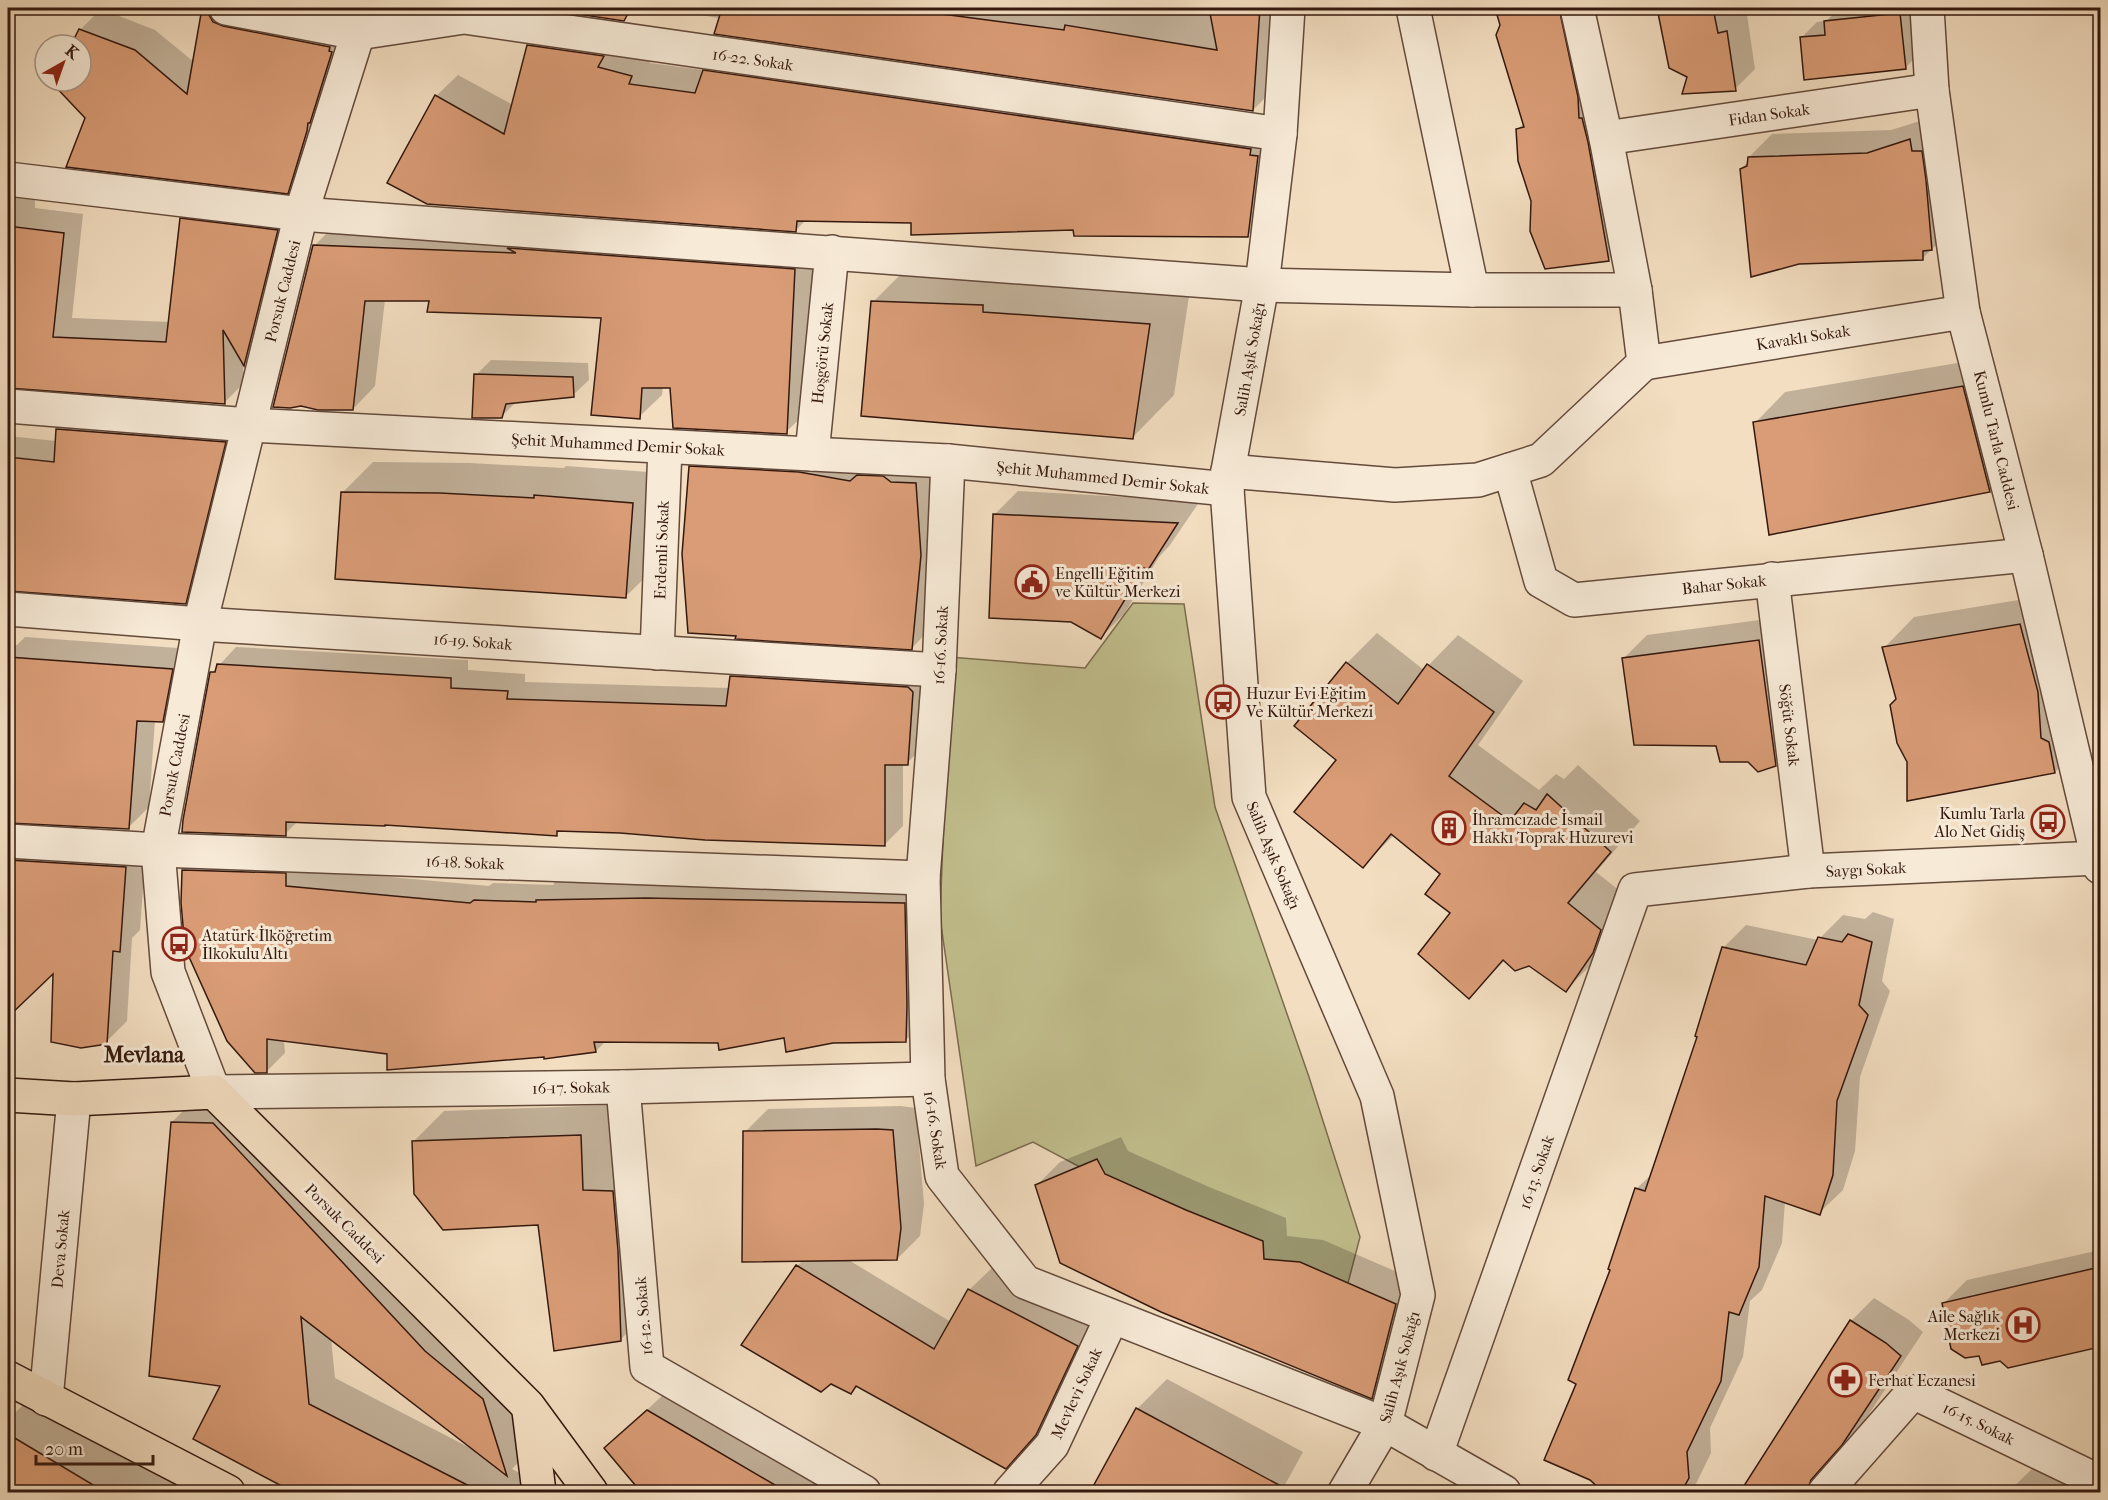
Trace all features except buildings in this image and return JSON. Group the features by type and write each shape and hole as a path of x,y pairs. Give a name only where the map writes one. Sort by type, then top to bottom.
{"main road":[{"path":"8,1095 74,1099 214,1092"},
{"name":"Porsuk Caddesi","path":"214,1092 528,1406 591,1492"},
{"path":"8,1378 228,1492"},
{"path":"528,1406 539,1492"}],"street":[{"name":"16-22. Sokak","path":"226,8 360,20 464,17 1280,134"},
{"name":"Salih Aşık Sokağı","path":"1288,8 1280,134 1262,285 1228,480 1249,797 1377,1095 1418,1295 1385,1424 1346,1492"},
{"path":"1413,8 1472,290"},
{"path":"1577,8 1606,138 1635,290 1644,363"},
{"name":"Kumlu Tarla Caddesi","path":"1927,8 1932,90 1963,312 2026,555 2100,862"},
{"name":"Porsuk Caddesi","path":"214,1092 168,972 158,850 201,624 249,425 301,214 360,20"},
{"name":"Fidan Sokak","path":"1606,138 1932,90"},
{"path":"8,179 301,214 1262,285 1472,290 1635,290"},
{"name":"Hoşgörü Sokak","path":"812,454 832,252"},
{"name":"Kavaklı Sokak","path":"1644,363 1963,312"},
{"name":"Şehit Muhammed Demir Sokak","path":"8,406 249,425 948,461 1228,480 1395,485 1478,480 1541,460 1644,363"},
{"name":"Erdemli Sokak","path":"657,653 666,447"},
{"name":"16-16. Sokak","path":"948,461 939,670 923,878 928,1078 942,1176 1025,1282 1385,1424 1504,1492"},
{"name":"Bahar Sokak","path":"1510,470 1541,581 1574,600 2026,555"},
{"name":"Söğüt Sokak","path":"1772,579 1808,871"},
{"name":"16-19. Sokak","path":"8,609 201,624 939,670"},
{"name":"16-18. Sokak","path":"8,842 158,850 923,878"},
{"name":"Saygı Sokak","path":"1635,890 1808,871 2100,862"},
{"name":"16-13. Sokak","path":"1436,1454 1635,890"},
{"name":"16-17. Sokak","path":"214,1092 624,1087 928,1078"},
{"name":"16-12. Sokak","path":"624,1087 647,1368 864,1492"},
{"name":"Deva Sokak","path":"46,1399 74,1099"},
{"name":"Mevlevi Sokak","path":"1010,1492 1052,1445 1112,1317"},
{"name":"16-15. Sokak","path":"1825,1492 1913,1392 2100,1482"}],"shaded area":[{"path":"1133,603 1184,604 1215,807 1309,1077 1360,1237 1342,1306 1033,1142 976,1166 940,918 950,657 1085,668"}],"place":[{"name":"Engelli Eğitim ve Kültür Merkezi","path":"1032,582"},
{"name":"Huzur Evi Eğitim Ve Kültür Merkezi","path":"1223,702"},
{"name":"Kumlu Tarla Alo Net Gidiş","path":"2048,822"},
{"name":"İhramcızade İsmail Hakkı Toprak Huzurevi","path":"1449,828"},
{"name":"Atatürk İlköğretim İlkokulu Altı","path":"179,944"},
{"name":"Aile Sağlık Merkezi","path":"2023,1325"},
{"name":"Ferhat Eczanesi","path":"1845,1380"}],"district":[{"name":"Mevlana","path":"144,1054"}]}
